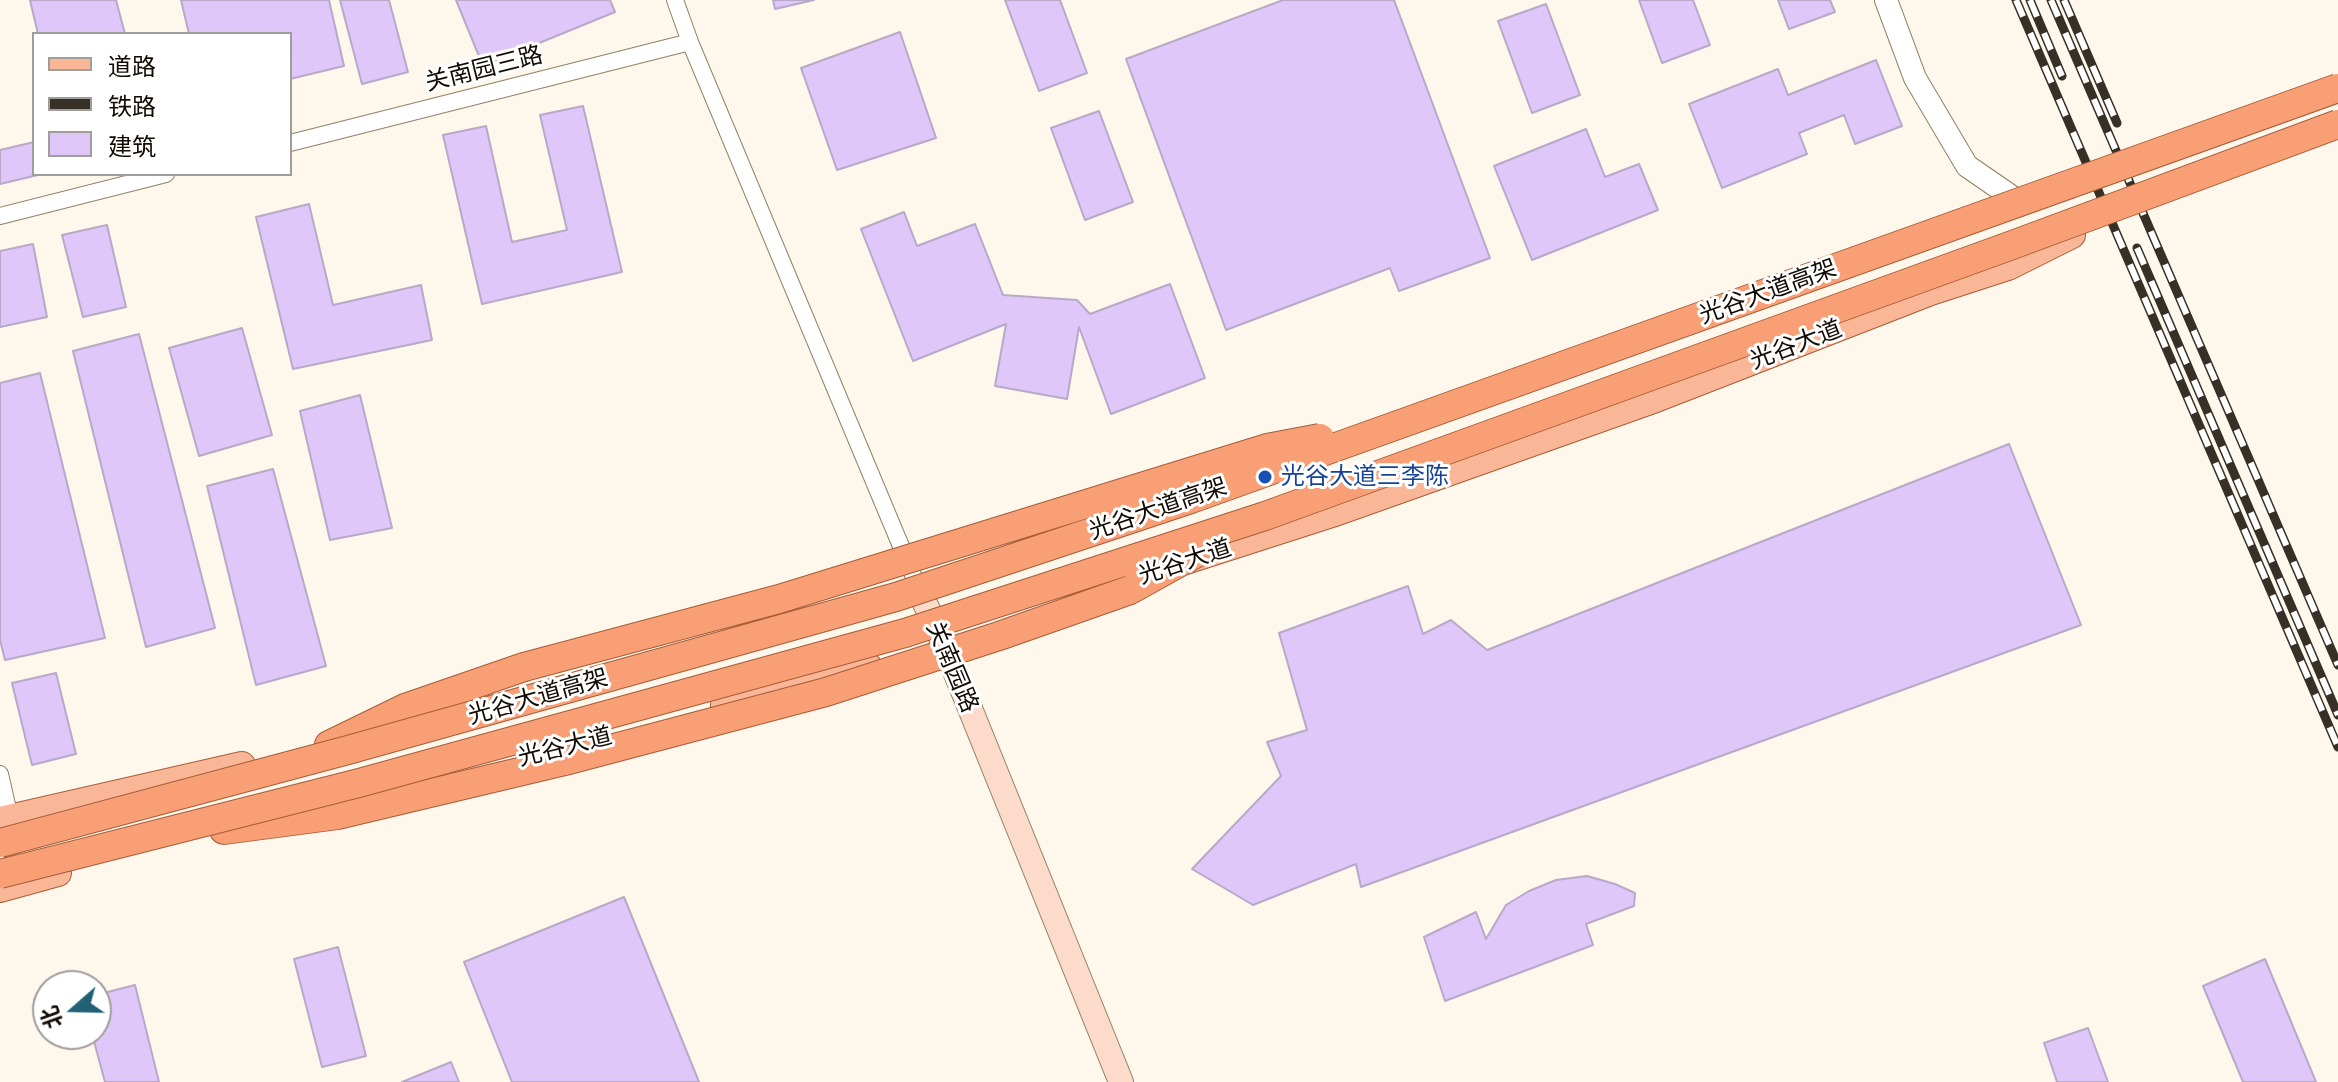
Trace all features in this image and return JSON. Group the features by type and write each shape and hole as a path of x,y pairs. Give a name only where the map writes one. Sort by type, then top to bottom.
{"highway":[{"name":"光谷大道高架","path":"3,827 348,750 896,597 1191,499 2338,88"},
{"name":"光谷大道高架","path":"0,874 359,783 905,633 1265,516 2338,124"},
{"path":"329,745 405,708 524,667 779,599 1267,448 1396,425"},
{"path":"224,830 338,815 565,761 826,692 1130,590 1265,516"}],"main road":[{"path":"3,827 329,745 586,687 854,620 923,599 1632,345 2338,78"},
{"name":"光谷大道","path":"0,889 224,830 591,741 937,647 1022,614 1332,514 1656,399 1931,292 2008,267 2087,228 2338,136"},
{"name":"关南园路","path":"923,599 937,647 1106,1082"},
{"name":"关南园路","path":"937,647 1121,1082"}],"street":[{"path":"675,0 923,599"},
{"path":"1886,0 1915,78 1967,166 2015,199"},
{"name":"关南园三路","path":"292,142 690,42"},
{"path":"0,216 158,176"},
{"path":"0,774 3,827"}],"building":[{"path":"30,0 116,0 124,32 38,32"},
{"path":"181,0 329,0 344,66 292,79 292,32 189,32"},
{"path":"340,0 389,0 408,72 362,84"},
{"path":"456,0 610,0 615,12 483,66"},
{"path":"773,0 814,0 775,9"},
{"path":"1005,0 1060,0 1087,73 1039,91"},
{"path":"1283,0 1394,0 1490,258 1399,291 1390,268 1226,330 1126,59"},
{"path":"1639,0 1693,0 1710,45 1662,63"},
{"path":"1778,0 1830,0 1835,12 1789,29"},
{"path":"1546,4 1580,95 1532,113 1498,21"},
{"path":"900,32 936,138 837,170 801,68"},
{"path":"1876,60 1902,126 1855,144 1844,115 1799,133 1807,154 1722,188 1689,104 1778,69 1788,95"},
{"path":"583,106 622,272 482,304 443,135 486,126 512,242 567,230 540,115"},
{"path":"1099,111 1133,202 1085,220 1051,128"},
{"path":"1586,129 1605,177 1639,164 1658,210 1532,260 1494,166"},
{"path":"32,142 34,176 0,184 0,150"},
{"path":"309,204 333,305 421,285 432,340 293,369 256,217"},
{"path":"904,212 917,246 975,224 1003,295 1077,300 1090,314 1170,284 1205,378 1111,414 1079,327 1067,399 995,386 1006,324 913,361 861,229"},
{"path":"107,225 126,307 83,317 62,235"},
{"path":"33,244 47,317 0,327 0,251"},
{"path":"242,328 272,435 199,456 169,348"},
{"path":"139,334 215,628 146,647 73,351"},
{"path":"40,373 105,638 5,660 0,640 0,383"},
{"path":"360,395 392,528 330,540 300,411"},
{"path":"2009,444 2081,625 1361,887 1356,864 1253,905 1192,869 1281,776 1267,742 1307,730 1279,633 1408,586 1423,634 1451,620 1487,650"},
{"path":"273,469 326,666 256,685 207,486"},
{"path":"56,673 76,754 32,765 12,683"},
{"path":"1587,876 1635,893 1634,906 1586,924 1593,945 1445,1001 1424,937 1476,912 1486,939 1506,905 1556,880"},
{"path":"624,897 699,1082 512,1082 464,962"},
{"path":"338,947 366,1056 322,1067 294,959"},
{"path":"2265,959 2316,1082 2243,1082 2203,986"},
{"path":"135,985 159,1082 105,1082 96,1050 112,1050 112,991"},
{"path":"2088,1028 2108,1082 2057,1082 2044,1043"},
{"path":"451,1062 459,1082 402,1082"}],"railway":[{"path":"2016,0 2338,747"},
{"path":"2030,0 2062,76"},
{"path":"2051,0 2338,665"},
{"path":"2064,0 2117,123"},
{"path":"2137,248 2338,715"}],"place":[{"name":"光谷大道三李陈","path":"1265,477"}]}
